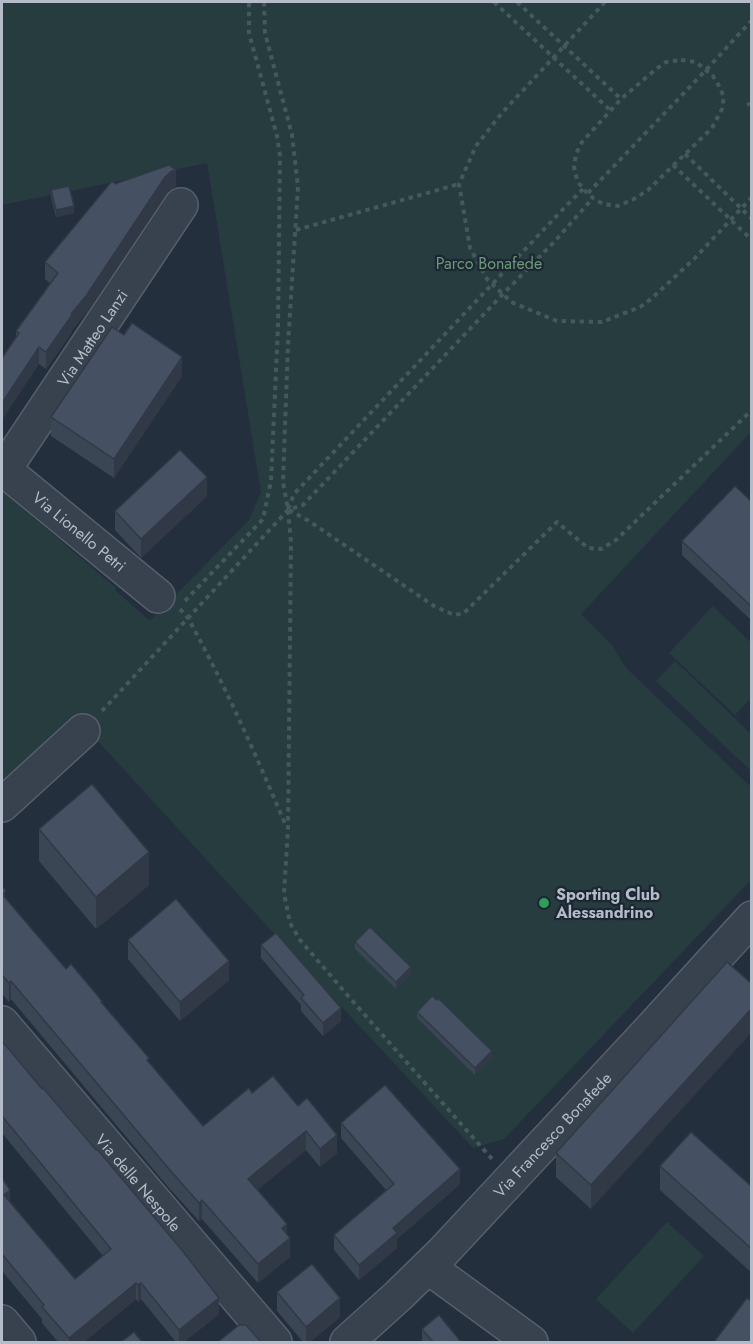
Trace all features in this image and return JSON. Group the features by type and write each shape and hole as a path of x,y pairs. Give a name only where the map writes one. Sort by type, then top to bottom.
{"street":[{"name":"Via Matteo Lanzi","path":"3,469 181,205"},
{"name":"Via Lionello Petri","path":"3,469 158,596"},
{"path":"2,805 83,732"},
{"name":"Via Francesco Bonafede","path":"347,1342 428,1267 752,918"},
{"name":"Via delle Nespole","path":"2,1023 275,1342"},
{"path":"428,1267 531,1342"},
{"path":"2,1322 19,1342"}],"path":[{"path":"249,2 249,33 277,136 280,156 278,327 271,481 263,519 179,608 188,618 225,690 288,829"},
{"path":"264,2 265,33 292,135 298,187 288,344 283,482 291,543 288,829 284,893 290,923 300,940 510,1180"},
{"path":"494,2 611,111"},
{"path":"518,2 621,99"},
{"path":"605,2 501,114 476,146 459,184 470,248 487,279 511,302 557,321 602,322 640,307 651,299 694,259 752,197"},
{"path":"588,193 752,20"},
{"path":"681,60 696,62 706,70 713,76 724,97 722,109 712,128 648,190 634,200 618,206 603,204 593,198 577,180 574,167 576,154 582,142 621,99 666,62 681,60"},
{"path":"685,154 752,219"},
{"path":"673,165 752,240"},
{"path":"296,230 459,184"},
{"path":"83,732 288,510 294,495 584,189"},
{"path":"288,510 303,505 555,241 593,198"},
{"path":"288,510 309,521 434,606 454,615 464,614 557,522 588,548 601,549 616,540 752,410"}],"green space":[{"name":"Parco Bonafede","path":"2,2 751,2 751,432 581,614 612,645 625,667 751,787 751,880 504,1139 473,1148 75,716 2,782 2,491 116,588 115,590 150,621 249,520 261,492 207,163 2,205"},
{"path":"713,606 751,643 751,698 735,715 669,653"},
{"path":"675,661 751,734 751,771 656,681"},
{"path":"667,1222 704,1256 633,1333 596,1299"}],"building":[{"path":"169,165 176,170 165,177 46,352 39,347 2,403 2,358 19,333 16,331 58,273 45,262 112,181 115,184"},
{"path":"69,186 74,206 56,210 51,190"},
{"path":"132,323 182,357 114,459 51,417 112,327 124,335"},
{"path":"180,450 207,477 141,539 115,511"},
{"path":"735,486 752,502 752,607 682,541"},
{"path":"92,784 149,852 96,897 39,829"},
{"path":"2,894 66,969 71,964 203,1126 249,1088 252,1093 273,1076 298,1106 307,1098 337,1135 320,1149 306,1131 248,1179 287,1224 282,1228 290,1238 258,1264 202,1200 199,1203 11,981 9,983 2,975"},
{"path":"176,899 229,961 180,1002 128,940"},
{"path":"370,927 411,967 396,982 355,942"},
{"path":"276,933 341,1008 323,1023 301,998 304,995 261,945"},
{"path":"727,962 752,984 752,1008 591,1185 556,1153"},
{"path":"432,996 437,1000 438,998 492,1051 475,1068 417,1012"},
{"path":"2,1041 97,1149 219,1298 179,1330 141,1283 138,1285 136,1283 69,1338 2,1254 2,1178 10,1190 4,1195 75,1279 111,1249 2,1116"},
{"path":"385,1085 460,1169 393,1228 397,1233 359,1265 334,1235 394,1184 341,1123"},
{"path":"691,1132 752,1187 752,1249 660,1166"},
{"path":"312,1264 340,1298 306,1327 277,1292"},
{"path":"747,1298 752,1302 752,1342 714,1342"},
{"path":"439,1315 461,1342 433,1342 422,1329"},
{"path":"239,1325 246,1325 261,1342 218,1342"},
{"path":"134,1332 142,1342 121,1342"}],"place":[{"name":"Sporting Club Alessandrino","path":"544,903"}]}
